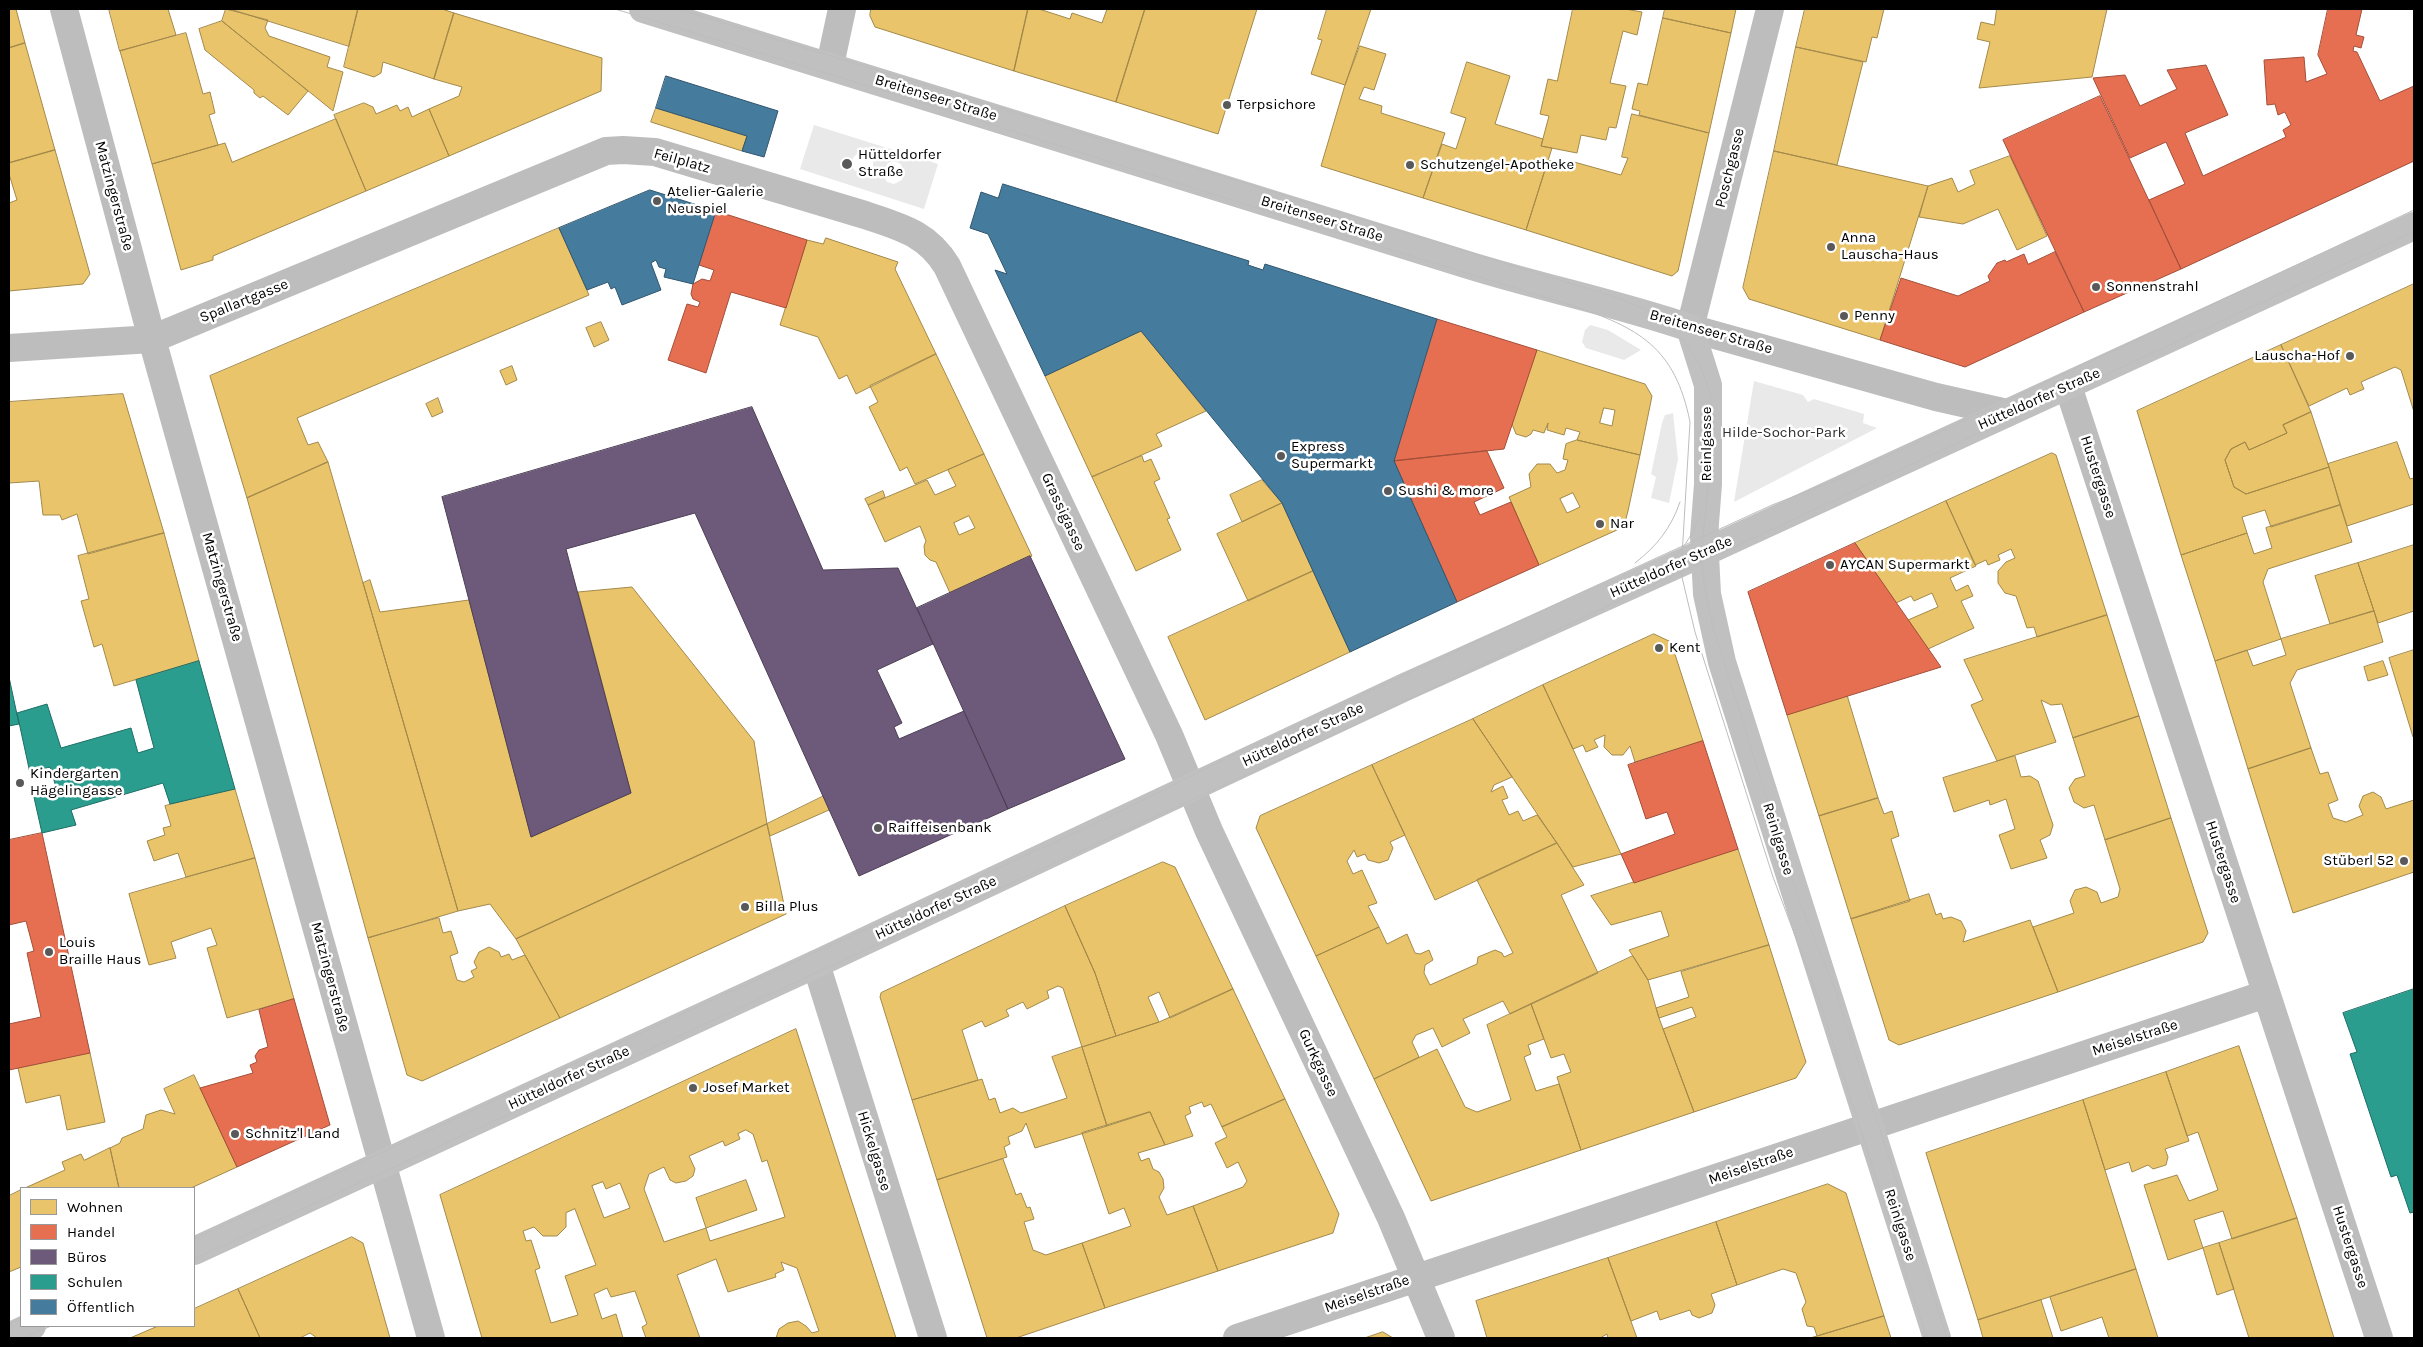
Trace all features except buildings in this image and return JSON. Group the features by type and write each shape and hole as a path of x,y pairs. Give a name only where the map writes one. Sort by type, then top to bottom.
{"main road":[{"name":"Breitenseer Straße","path":"642,9 830,65 1470,266 1653,315 1690,328"},
{"name":"Hütteldorfer Straße","path":"195,1251 816,964 1546,622 2068,386 2414,226"},
{"name":"Reinlgasse","path":"1690,328 1708,385 1708,484 1704,552 1707,594 1722,662 1937,1338"},
{"path":"9,1336 30,1327"}],"street":[{"name":"Matzingerstraße","path":"64,9 152,339 431,1338"},
{"path":"830,65 842,9"},
{"name":"Poschgasse","path":"1690,328 1770,9"},
{"name":"Feilplatz","path":"468,209 599,154 615,150 640,150 655,152 865,214 900,227 927,241"},
{"name":"Spallartgasse","path":"9,348 152,339 468,209"},
{"name":"Grassigasse","path":"927,241 934,247 947,266 1169,735 1190,789"},
{"name":"Breitenseer Straße","path":"1690,328 1936,397 2007,413"},
{"name":"Hustergasse","path":"2068,386 2379,1338"},
{"name":"Gurkgasse","path":"1190,789 1417,1277 1441,1338"},
{"name":"Hickelgasse","path":"816,964 933,1338"},
{"name":"Meiselstraße","path":"1237,1338 2266,994"}],"green space":[{"path":"814,125 938,164 924,209 800,169","holes":["860,152 870,155 873,161 873,167 864,174 854,170 852,164 855,155","894,161 901,164 904,173 902,180 894,184 887,182 882,172 888,163"]},
{"path":"1590,325 1608,330 1641,350 1624,360 1586,348 1582,342 1585,330"},
{"name":"Hilde-Sochor-Park","path":"1754,381 1803,395 1808,402 1814,399 1864,414 1863,423 1877,428 1734,502"},
{"path":"1673,413 1678,459 1669,503 1651,498 1656,477 1651,474 1662,423 1665,415"}],"tram line":[{"path":"615,9 1571,305 1616,322 1635,332 1664,358 1675,375 1690,422 1681,573 1695,632 1773,877 1821,1005 1927,1338"},
{"path":"678,9 1618,298 1645,309 1682,338 1700,365 1710,393 1714,429 1701,554 1713,627 1800,903 1834,987 1947,1338"},
{"path":"195,1239 1109,817 1229,757 1569,598 1772,505 1839,479 2414,210"},
{"path":"195,1259 1296,752 2414,232"},
{"path":"1635,563 1650,550 1668,528 1680,502"},
{"path":"1648,583 1679,553 1691,535 1700,515"},
{"path":"9,1324 20,1319"},
{"path":"24,1338 49,1327"}],"place":[{"name":"Terpsichore","path":"1227,105"},
{"name":"Hütteldorfer Straße","path":"847,164"},
{"name":"Schutzengel-Apotheke","path":"1410,165"},
{"name":"Atelier-Galerie Neuspiel","path":"657,201"},
{"name":"Anna Lauscha-Haus","path":"1831,247"},
{"name":"Sonnenstrahl","path":"2096,287"},
{"name":"Penny","path":"1844,316"},
{"name":"Lauscha-Hof","path":"2350,356"},
{"name":"Express Supermarkt","path":"1281,456"},
{"name":"Sushi & more","path":"1388,491"},
{"name":"Nar","path":"1600,524"},
{"name":"AYCAN Supermarkt","path":"1830,565"},
{"name":"Kent","path":"1659,648"},
{"name":"Kindergarten Hägelingasse","path":"20,783"},
{"name":"Raiffeisenbank","path":"878,828"},
{"name":"Stüberl 52","path":"2404,861"},
{"name":"Billa Plus","path":"745,907"},
{"name":"Louis Braille Haus","path":"49,952"},
{"name":"Josef Market","path":"693,1088"},
{"name":"Schnitz'l Land","path":"235,1134"}]}
